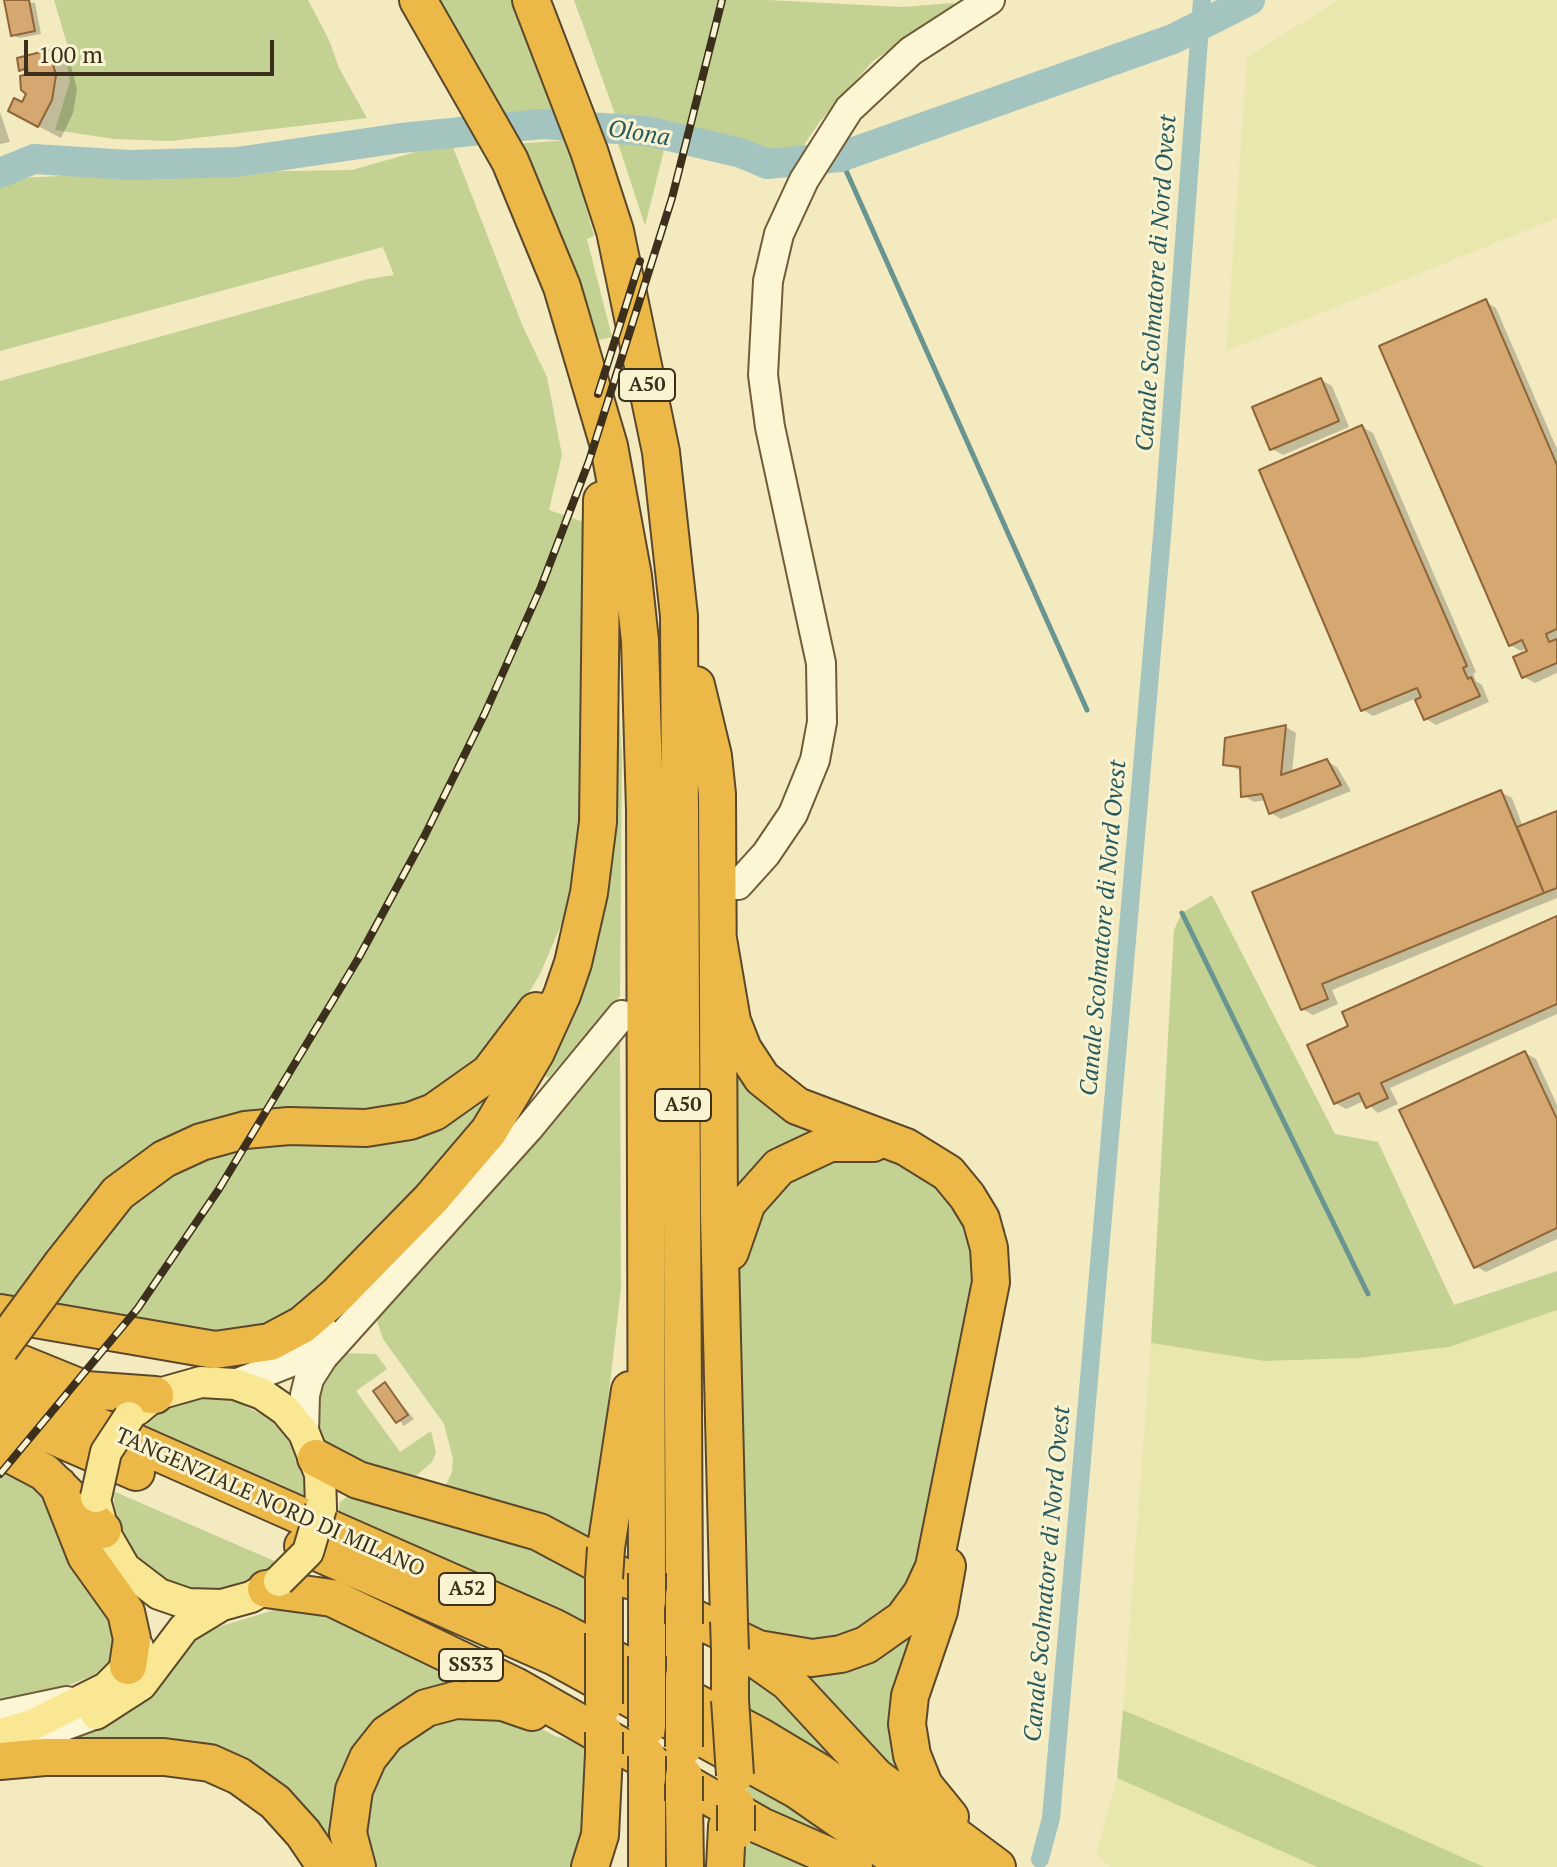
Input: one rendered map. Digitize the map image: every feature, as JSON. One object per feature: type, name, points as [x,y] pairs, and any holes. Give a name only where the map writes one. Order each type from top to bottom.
[{"type":"highway","name":"A50","points":[[418,0],[483,108],[510,161],[562,287],[587,365],[623,509],[640,641],[645,825],[647,1656],[685,1867]]},
{"type":"highway","points":[[531,0],[582,101]]},
{"type":"highway","points":[[558,0],[582,101]]},
{"type":"highway","name":"A50","points":[[582,101],[616,188],[615,231],[661,452],[679,616],[704,1622],[684,1676],[647,1867]]},
{"type":"highway","points":[[0,1313],[215,1350],[255,1346],[287,1335],[319,1312],[431,1199],[472,1154],[520,1082],[562,995],[581,934],[598,822],[604,516],[587,365]]},
{"type":"highway","points":[[679,616],[716,778],[724,1354]]},
{"type":"highway","points":[[0,1348],[96,1217],[125,1186],[164,1159],[201,1142],[268,1127],[388,1126],[410,1121],[454,1101],[504,1056],[563,969],[581,934]]},
{"type":"highway","points":[[310,1445],[358,1480],[539,1532],[758,1649],[793,1657],[827,1657],[866,1645],[892,1629],[922,1593],[934,1567],[952,1485],[970,1374],[990,1294],[991,1258],[981,1219],[948,1173],[906,1147],[797,1106],[762,1078],[743,1049],[732,1021],[718,939]]},
{"type":"highway","points":[[736,1867],[730,1700],[704,1622],[732,1239],[747,1203],[759,1186],[796,1156],[830,1143],[850,1141],[906,1147]]},
{"type":"highway","points":[[590,1867],[600,1835],[605,1563],[624,1413],[645,1330]]},
{"type":"highway","points":[[0,1355],[86,1390],[142,1406]]},
{"type":"highway","name":"TANGENZIALE NORD DI MILANO","points":[[0,1383],[553,1627],[771,1743],[890,1820],[953,1867]]},
{"type":"highway","name":"TANGENZIALE NORD DI MILANO","points":[[0,1413],[555,1657],[797,1790],[908,1867]]},
{"type":"highway","points":[[0,1449],[27,1461],[100,1513]]},
{"type":"highway","points":[[58,1485],[86,1556],[126,1612],[132,1639],[128,1666]]},
{"type":"highway","points":[[952,1485],[944,1583],[939,1611],[910,1696],[909,1740],[917,1771],[932,1798],[1005,1867]]},
{"type":"highway","name":"SS33","points":[[272,1585],[332,1598],[515,1686],[665,1766],[761,1826],[854,1867]]},
{"type":"highway","points":[[704,1622],[788,1682],[868,1770],[997,1867]]},
{"type":"highway","points":[[357,1867],[348,1833],[354,1790],[362,1768],[387,1734],[413,1715],[441,1702],[484,1700],[513,1705],[665,1766]]},
{"type":"highway","points":[[135,1757],[201,1771],[247,1793],[275,1820],[301,1867]]},
{"type":"highway","points":[[0,1761],[135,1757],[193,1759],[239,1776],[288,1815],[326,1867]]},
{"type":"highway","points":[[0,1771],[87,1758]]},
{"type":"highway","points":[[725,1867],[732,1802]]},
{"type":"main road","points":[[738,885],[766,854],[793,814],[815,760],[822,722],[821,663],[770,427],[763,375],[768,281],[779,234],[804,180],[832,131],[890,68],[937,33],[990,0]]},
{"type":"main road","points":[[310,1445],[305,1395],[309,1379],[323,1357],[528,1129],[622,1015]]},
{"type":"main road","points":[[235,1384],[275,1370],[303,1353],[495,1144],[597,1043]]},
{"type":"main road","points":[[374,1277],[431,1199]]},
{"type":"main road","points":[[100,1513],[106,1452],[142,1406],[201,1382],[235,1384],[275,1402],[310,1445]]},
{"type":"main road","name":"SS33","points":[[100,1513],[115,1554],[135,1579],[173,1600],[222,1605],[272,1585],[308,1552],[321,1508],[310,1445]]},
{"type":"main road","points":[[0,1734],[93,1705],[128,1666],[139,1646],[143,1624],[135,1579]]},
{"type":"main road","points":[[0,1749],[141,1685],[184,1628],[222,1605]]},
{"type":"main road","points":[[0,1715],[93,1705]]},
{"type":"shaded area","points":[[1338,0],[1557,0],[1557,218],[1226,351],[1247,57]]},
{"type":"shaded area","points":[[1557,1310],[1557,1867],[1484,1867],[1469,1862],[1280,1776],[1123,1710],[1151,1343],[1264,1361],[1359,1358],[1449,1347]]},
{"type":"shaded area","points":[[1117,1778],[1317,1867],[1111,1867],[1096,1855]]},
{"type":"green space","points":[[54,0],[308,0],[329,40],[339,68],[367,118],[171,141],[114,139],[55,130],[70,81],[66,59],[71,57]]},
{"type":"green space","points":[[437,0],[515,0],[559,114],[504,116]]},
{"type":"green space","points":[[574,0],[768,0],[902,7],[953,3],[955,6],[873,61],[821,120],[799,152],[778,152],[615,114]]},
{"type":"green space","points":[[567,140],[594,236],[587,239],[612,337],[598,340],[517,144]]},
{"type":"green space","points":[[617,141],[665,146],[645,226],[621,152]]},
{"type":"green space","points":[[451,142],[523,327],[547,377],[562,455],[549,510],[581,521],[596,517],[578,853],[562,923],[540,974],[504,1035],[447,1089],[408,1107],[386,1113],[289,1112],[203,1126],[142,1156],[114,1178],[74,1222],[49,1256],[72,1270],[127,1199],[165,1171],[214,1147],[283,1137],[363,1139],[399,1135],[433,1125],[458,1111],[486,1092],[517,1061],[481,1119],[353,1268],[327,1294],[280,1326],[240,1338],[200,1337],[14,1304],[11,1308],[0,1305],[0,381],[368,279],[394,275],[383,247],[0,351],[0,186],[18,178],[102,174],[352,170]]},
{"type":"green space","points":[[614,626],[622,757],[620,996],[548,1078],[541,1071],[562,1031]]},
{"type":"green space","points":[[1212,895],[1335,1134],[1378,1142],[1454,1305],[1557,1271],[1557,1310],[1449,1347],[1359,1358],[1264,1361],[1151,1343],[1174,930],[1182,913]]},
{"type":"green space","points":[[620,1038],[621,1288],[592,1540],[443,1491],[452,1472],[453,1459],[444,1424],[383,1339],[376,1318]]},
{"type":"green space","points":[[730,1054],[836,1136],[730,1216]]},
{"type":"green space","points":[[847,1158],[908,1163],[955,1202],[978,1261],[921,1567],[887,1616],[834,1643],[747,1632],[737,1275],[757,1216],[791,1179],[832,1161]]},
{"type":"green space","points":[[338,1353],[376,1354],[387,1369],[356,1391],[400,1452],[431,1431],[436,1452],[432,1462],[408,1483],[357,1466],[327,1445],[315,1412],[319,1378]]},
{"type":"green space","points":[[201,1397],[231,1399],[273,1420],[298,1454],[307,1487],[305,1501],[140,1430],[167,1407]]},
{"type":"green space","points":[[0,1465],[39,1490],[52,1506],[117,1622],[114,1656],[94,1675],[52,1692],[0,1702]]},
{"type":"green space","points":[[113,1491],[279,1563],[259,1578],[215,1592],[192,1591],[169,1584],[135,1559],[116,1524]]},
{"type":"green space","points":[[351,1494],[510,1536],[590,1570],[589,1625],[337,1516],[340,1502]]},
{"type":"green space","points":[[287,1606],[307,1606],[481,1688],[400,1713],[346,1862],[284,1800],[59,1742],[104,1727],[151,1697],[186,1649],[205,1631]]},
{"type":"green space","points":[[915,1622],[912,1784],[897,1777],[799,1669]]},
{"type":"green space","points":[[747,1660],[861,1781],[746,1708]]},
{"type":"green space","points":[[1123,1710],[1484,1867],[1317,1867],[1117,1778]]},
{"type":"green space","points":[[466,1712],[531,1723],[555,1736],[588,1745],[586,1826],[574,1867],[371,1867],[362,1824],[380,1762],[419,1725]]},
{"type":"green space","points":[[747,1781],[873,1864],[872,1867],[746,1810]]},
{"type":"green space","points":[[745,1836],[816,1867],[745,1867]]},
{"type":"building","points":[[4,0],[29,0],[35,31],[11,36]]},
{"type":"building","points":[[49,50],[56,75],[52,100],[38,127],[8,111],[14,98],[22,102],[26,94],[21,90],[20,76],[28,74],[27,68],[19,71],[17,58]]},
{"type":"building","points":[[1486,299],[1557,465],[1557,629],[1546,634],[1549,642],[1557,639],[1557,663],[1522,678],[1513,657],[1527,651],[1522,640],[1509,646],[1379,346]]},
{"type":"building","points":[[1321,378],[1339,421],[1270,450],[1252,407]]},
{"type":"building","points":[[1362,425],[1467,666],[1463,668],[1480,696],[1424,720],[1415,700],[1421,697],[1417,688],[1361,711],[1259,470]]},
{"type":"building","points":[[1286,725],[1281,775],[1327,759],[1341,785],[1269,814],[1262,794],[1241,797],[1240,767],[1223,765],[1225,738]]},
{"type":"building","points":[[1501,790],[1544,893],[1322,984],[1328,999],[1301,1010],[1252,892]]},
{"type":"building","points":[[1557,811],[1557,888],[1544,893],[1517,827]]},
{"type":"building","points":[[1557,916],[1557,1004],[1381,1083],[1388,1098],[1366,1108],[1359,1093],[1334,1104],[1307,1045],[1348,1026],[1342,1012]]},
{"type":"building","points":[[1525,1051],[1557,1119],[1557,1228],[1474,1268],[1399,1110]]},
{"type":"building","points":[[385,1382],[408,1415],[396,1423],[373,1391]]},
{"type":"waterway","name":"Canale Scolmatore di Nord Ovest","points":[[1040,1859],[1051,1818],[1163,524],[1202,0]]},
{"type":"waterway","name":"Olona","points":[[0,173],[34,159],[130,165],[237,162],[401,138],[542,124],[647,131],[741,153],[767,164],[840,157],[1173,39],[1250,0]]},
{"type":"waterway","points":[[840,157],[1087,710]]},
{"type":"waterway","points":[[1182,913],[1368,1294]]},
{"type":"railway","points":[[0,1474],[138,1308],[219,1189],[358,959],[424,837],[485,713],[541,587],[589,461],[672,198],[722,0]]},
{"type":"railway","points":[[598,394],[640,261]]}]
